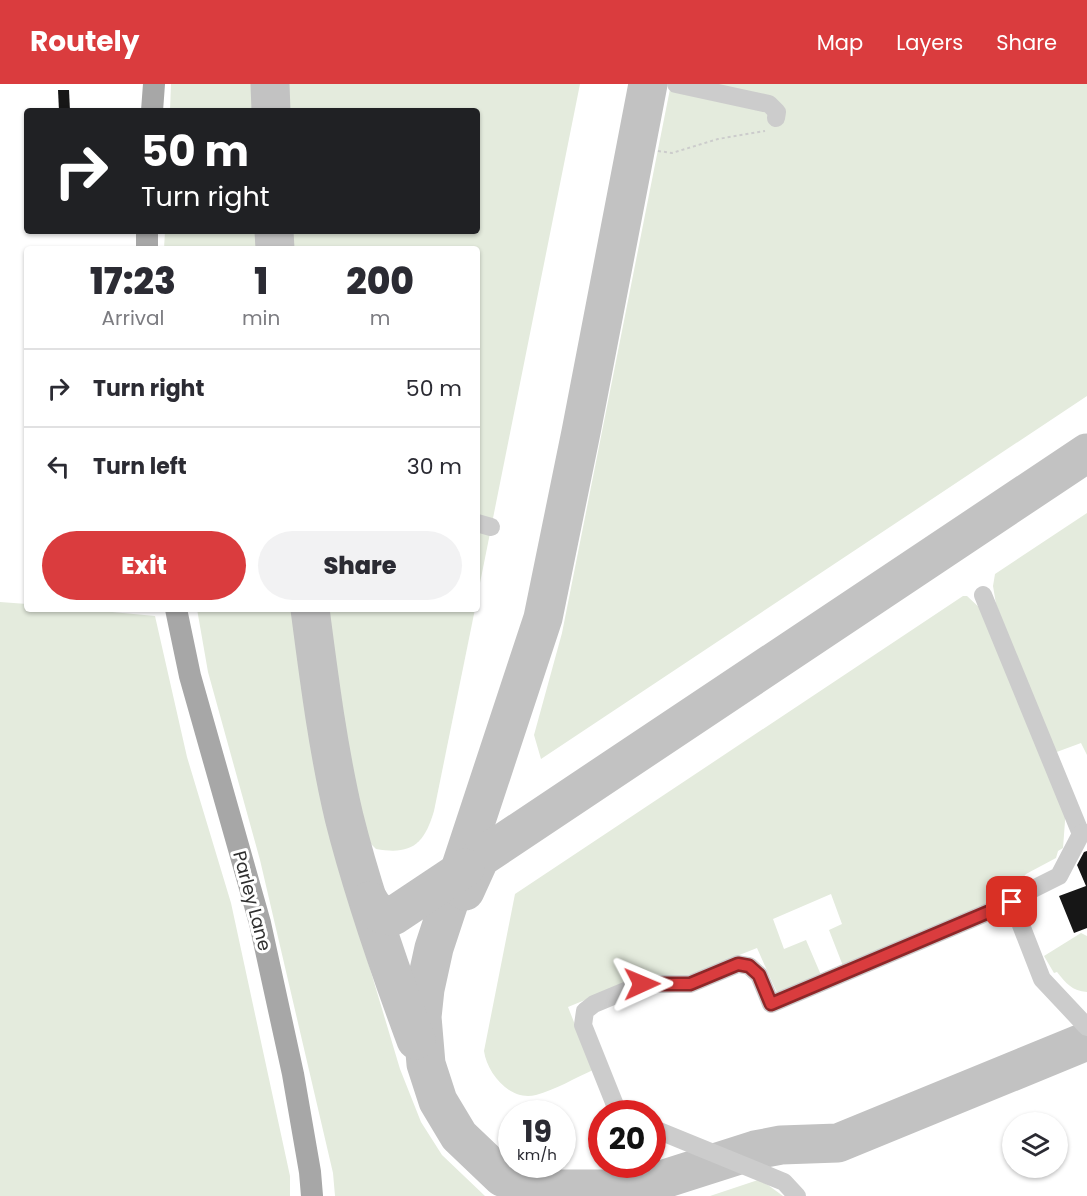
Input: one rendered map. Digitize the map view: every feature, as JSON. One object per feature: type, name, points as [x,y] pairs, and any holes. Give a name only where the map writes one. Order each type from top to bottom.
[{"type":"main road","points":[[152,108],[154,84]]},
{"type":"main road","name":"Parley Lane","points":[[177,612],[190,676],[260,923],[293,1074],[312,1196]]},
{"type":"lane","points":[[676,84],[769,104],[777,112],[776,118]]},
{"type":"lane","points":[[613,1100],[583,1026],[585,1011],[594,1004],[642,984],[690,984],[738,964],[749,966],[759,975],[771,1004],[1012,902],[1059,876],[1084,833],[982,595]]},
{"type":"lane","points":[[1012,902],[1042,979],[1087,1027]]},
{"type":"lane","points":[[666,1134],[784,1182],[797,1196]]},
{"type":"path","points":[[658,151],[672,153],[718,139],[759,133],[771,126],[776,118]]},
{"type":"shaded area","points":[[171,84],[253,84],[253,108],[170,108]]},
{"type":"shaded area","points":[[289,84],[580,84],[480,583],[480,246],[293,246],[292,234],[480,234],[480,108],[289,108]]},
{"type":"shaded area","points":[[671,84],[1087,84],[1087,396],[541,759],[534,735],[562,633]]},
{"type":"shaded area","points":[[165,234],[257,234],[258,246],[164,246]]},
{"type":"shaded area","points":[[1087,513],[1087,755],[1081,743],[1054,753],[996,604],[993,586],[995,574]]},
{"type":"shaded area","points":[[963,596],[967,596],[982,610],[1066,808],[1063,848],[1058,851],[1056,858],[1026,874],[1006,899],[843,966],[829,930],[842,924],[831,894],[773,919],[784,949],[806,940],[821,975],[777,993],[757,948],[689,975],[641,977],[568,1007],[593,1070],[536,1095],[517,1094],[501,1084],[490,1068],[484,1051],[515,894]]},
{"type":"shaded area","points":[[0,602],[24,604],[24,612],[112,612],[155,616],[187,757],[231,903],[290,1176],[290,1196],[0,1196]]},
{"type":"shaded area","points":[[198,612],[293,612],[302,681],[330,835],[400,1069],[421,1122],[442,1155],[485,1196],[335,1196],[333,1173],[260,860],[208,672]]},
{"type":"shaded area","points":[[328,612],[474,612],[434,811],[426,832],[414,845],[398,850],[376,849],[367,840],[348,745]]},
{"type":"shaded area","points":[[1081,933],[1087,936],[1087,992],[1073,988],[1057,972],[1054,973],[1044,956]]},
{"type":"shaded area","points":[[758,1180],[783,1196],[710,1196]]},
{"type":"building","points":[[58,90],[69,90],[70,108],[59,108]]},
{"type":"building","points":[[1087,851],[1087,928],[1074,933],[1059,896],[1086,886],[1077,865],[1084,852]]},
{"type":"taxiway","points":[[270,84],[271,108]]},
{"type":"taxiway","points":[[648,84],[543,618],[434,948],[425,989],[422,1017],[426,1064],[438,1101],[459,1136],[502,1177],[523,1186],[560,1189],[620,1189],[642,1186],[755,1150],[781,1145],[838,1143],[1087,1041]]},
{"type":"taxiway","points":[[274,234],[275,246]]},
{"type":"taxiway","points":[[465,891],[480,858],[1087,453]]},
{"type":"taxiway","points":[[310,612],[320,687],[344,817],[377,930],[416,1040]]},
{"type":"taxiway","points":[[369,901],[378,912],[393,916],[465,868]]},
{"type":"route","points":[[642,984],[690,984],[738,964],[749,966],[759,975],[771,1004],[1012,902]]}]
